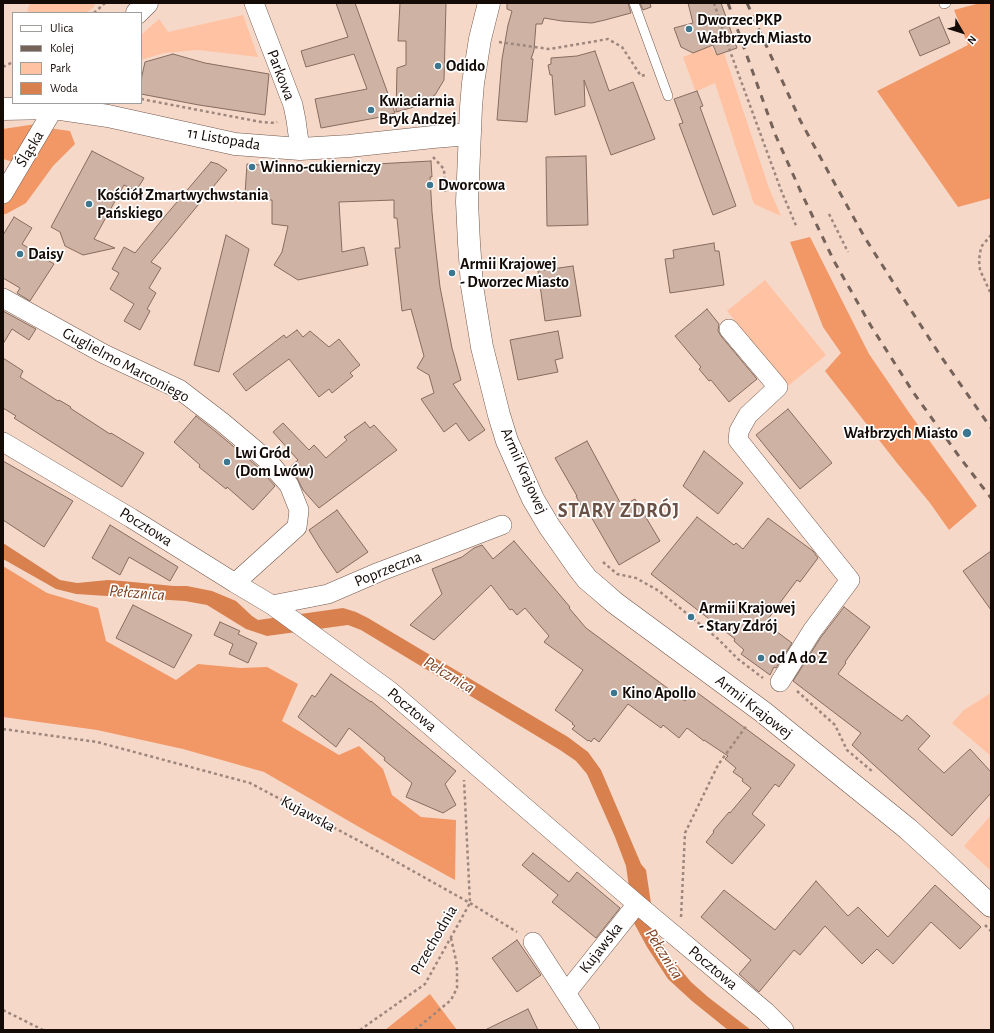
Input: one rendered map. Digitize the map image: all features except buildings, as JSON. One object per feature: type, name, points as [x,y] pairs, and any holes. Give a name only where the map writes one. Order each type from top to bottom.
[{"type":"main road","points":[[138,12],[147,3]]},
{"type":"main road","name":"Armii Krajowej","points":[[489,3],[480,39],[472,83],[467,202],[472,286],[482,347],[499,414],[507,441],[533,499],[549,526],[587,579],[763,712],[871,799],[908,829],[991,906]]},
{"type":"main road","name":"11 Listopada","points":[[3,109],[56,105],[235,144],[300,149],[349,146],[470,134]]},
{"type":"street","name":"Parkowa","points":[[254,3],[293,105],[300,149]]},
{"type":"street","name":"Śląska","points":[[3,194],[56,105]]},
{"type":"street","name":"Guglielmo Marconiego","points":[[3,298],[104,354],[179,389],[222,422],[266,459],[289,485],[299,510],[297,528],[235,583]]},
{"type":"street","points":[[729,329],[778,387],[748,415],[739,431],[738,440],[850,580],[812,631],[780,682]]},
{"type":"street","name":"Pocztowa","points":[[3,442],[131,518],[276,608],[390,691],[630,898],[766,1012],[784,1030]]},
{"type":"street","name":"Poprzeczna","points":[[276,608],[328,594],[380,572],[502,525]]},
{"type":"street","name":"Kujawska","points":[[566,993],[625,919],[630,898]]},
{"type":"street","name":"Kujawska","points":[[533,942],[590,1030]]},
{"type":"lane","points":[[634,3],[668,96]]},
{"type":"path","points":[[95,12],[106,3]]},
{"type":"path","points":[[714,3],[781,190],[797,228]]},
{"type":"path","points":[[480,39],[549,49],[608,39],[622,47],[641,76],[659,71]]},
{"type":"path","points":[[3,67],[12,62]]},
{"type":"path","points":[[142,99],[261,122],[276,123],[281,119]]},
{"type":"path","points":[[433,137],[433,157],[444,169],[446,198]]},
{"type":"path","points":[[829,214],[848,252]]},
{"type":"path","points":[[991,235],[981,247],[979,260],[980,270],[991,294]]},
{"type":"path","points":[[603,562],[617,574],[636,578],[659,591],[717,638],[738,659],[764,679],[780,682],[795,690],[835,725],[847,750],[877,775]]},
{"type":"path","points":[[680,940],[685,833],[718,765],[747,724]]},
{"type":"path","name":"Kujawska","points":[[3,729],[97,742],[250,783],[361,842],[470,903],[533,942]]},
{"type":"path","points":[[462,753],[470,903]]},
{"type":"path","name":"Przechodnia","points":[[360,1030],[424,984],[470,903]]},
{"type":"path","points":[[415,1030],[451,1000],[457,988],[457,965],[450,938]]},
{"type":"path","points":[[3,1010],[43,1030]]},
{"type":"green space","points":[[30,3],[95,3],[94,7],[87,12],[27,11]]},
{"type":"green space","points":[[243,15],[258,57],[198,50],[164,53],[142,60],[142,34],[159,19],[168,32]]},
{"type":"green space","points":[[710,46],[717,55],[724,53],[769,188],[781,216],[754,204],[715,83],[697,91],[695,90],[683,57]]},
{"type":"green space","points":[[765,280],[826,355],[788,386],[727,311]]},
{"type":"green space","points":[[991,693],[991,756],[952,723],[964,710]]},
{"type":"green space","points":[[991,815],[991,871],[964,846]]},
{"type":"shaded area","points":[[980,3],[991,3],[991,198],[958,207],[877,91],[968,45],[954,10]]},
{"type":"shaded area","points":[[36,124],[17,163],[3,159],[3,129]]},
{"type":"shaded area","points":[[48,128],[70,131],[75,144],[53,166],[26,203],[6,214],[3,214],[3,206]]},
{"type":"shaded area","points":[[810,237],[869,354],[910,414],[977,506],[949,530],[930,503],[825,371],[841,353],[823,327],[790,242]]},
{"type":"shaded area","points":[[3,566],[47,593],[98,608],[106,641],[176,680],[198,664],[241,668],[267,667],[298,684],[282,721],[339,755],[359,746],[383,769],[392,795],[421,817],[456,820],[455,880],[264,772],[183,749],[97,730],[3,717]]},
{"type":"shaded area","points":[[430,994],[457,1030],[385,1030]]},
{"type":"water","name":"Pełcznica","points":[[3,543],[60,580],[77,583],[108,580],[122,581],[187,586],[212,591],[236,601],[258,620],[343,608],[356,612],[568,737],[588,752],[601,770],[641,864],[646,870],[655,930],[672,959],[691,982],[751,1030],[728,1030],[692,1001],[668,979],[647,947],[634,923],[626,866],[587,774],[576,761],[560,750],[361,630],[348,625],[267,636],[246,629],[207,605],[185,601],[76,594],[56,589],[3,559]]},
{"type":"railway","points":[[728,3],[775,134],[834,261],[871,326],[913,392],[991,498]]},
{"type":"railway","points":[[747,3],[800,120],[865,238],[942,358],[991,428]]},
{"type":"place","name":"Dworzec PKP Wałbrzych Miasto","points":[[689,29]]},
{"type":"place","name":"Odido","points":[[438,66]]},
{"type":"place","name":"Kwiaciarnia Bryk Andzej","points":[[371,110]]},
{"type":"place","name":"Winno-cukierniczy","points":[[252,167]]},
{"type":"place","name":"Dworcowa","points":[[430,185]]},
{"type":"place","name":"Kościół Zmartwychwstania Pańskiego","points":[[89,204]]},
{"type":"place","name":"Daisy","points":[[20,254]]},
{"type":"place","name":"Armii Krajowej - Dworzec Miasto","points":[[452,273]]},
{"type":"place","name":"Wałbrzych Miasto","points":[[967,433]]},
{"type":"place","name":"Lwi Gród (Dom Lwów)","points":[[227,462]]},
{"type":"place","name":"Armii Krajowej - Stary Zdrój","points":[[691,617]]},
{"type":"place","name":"od A do Z","points":[[761,658]]},
{"type":"place","name":"Kino Apollo","points":[[614,693]]},
{"type":"district","name":"STARY ZDRÓJ","points":[[619,511]]}]
